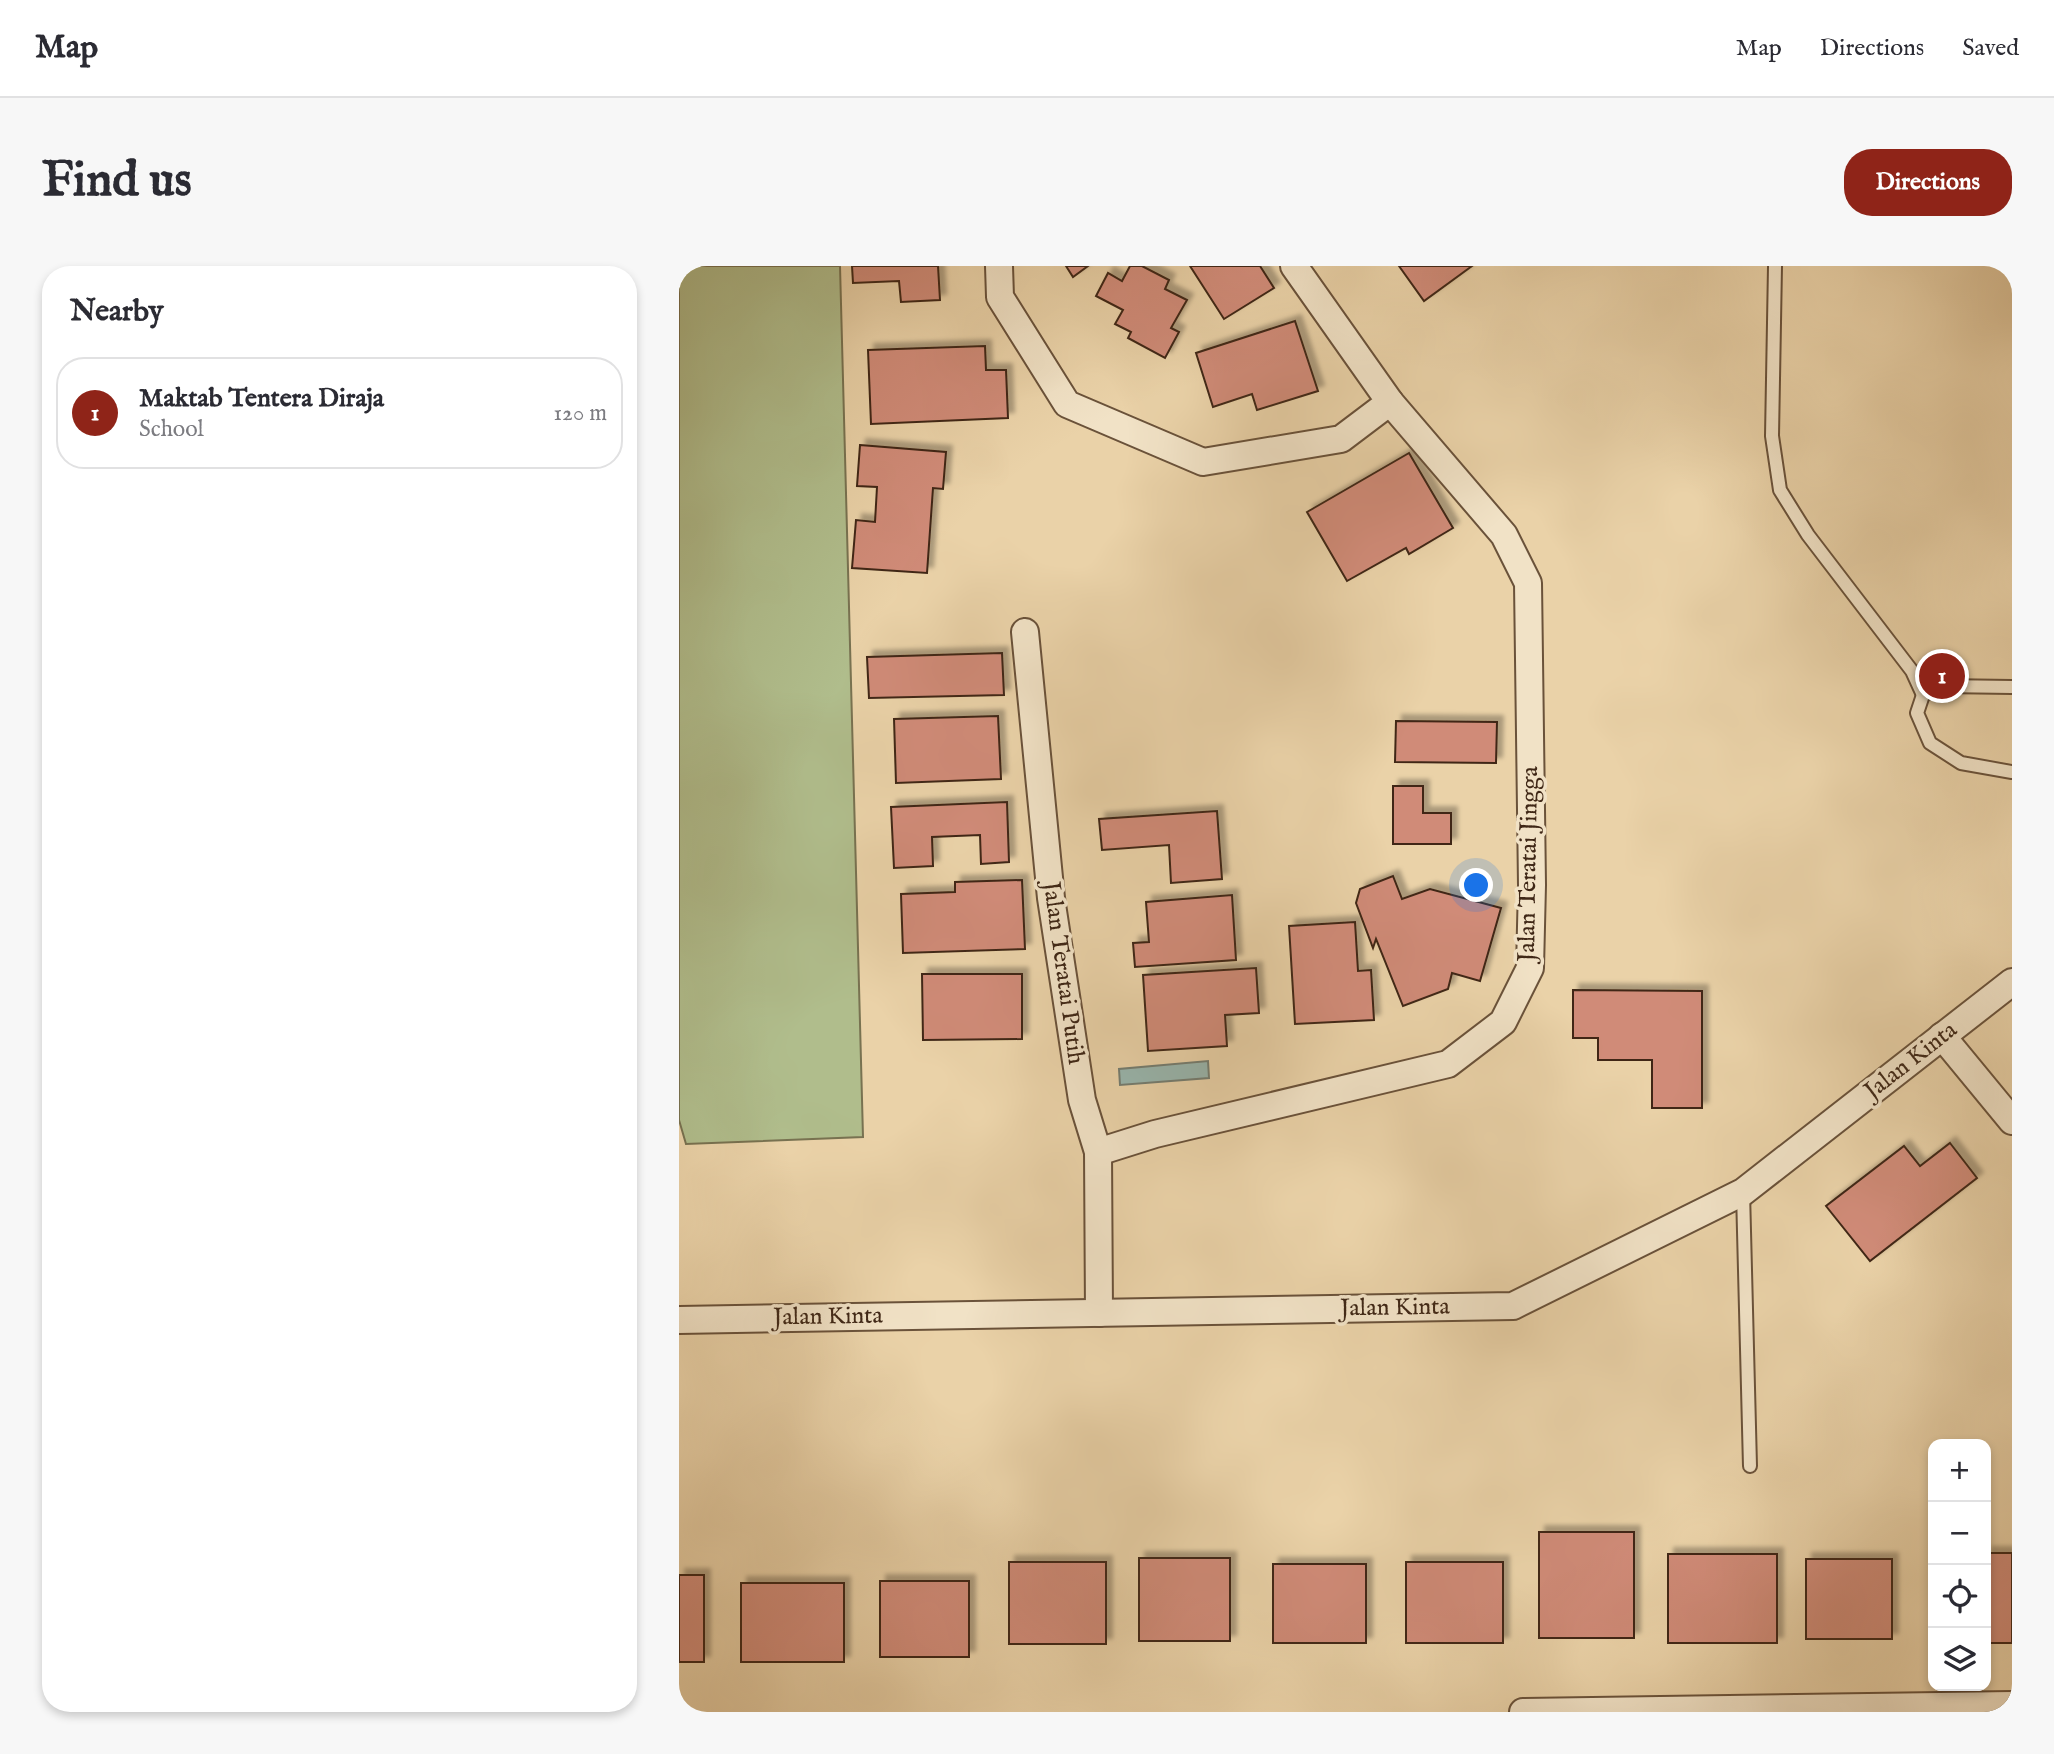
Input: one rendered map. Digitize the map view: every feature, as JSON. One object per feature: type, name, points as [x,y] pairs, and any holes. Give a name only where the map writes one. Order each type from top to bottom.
[{"type":"street","points":[[999,266],[1000,297],[1067,404],[1203,462],[1341,439],[1390,402]]},
{"type":"street","name":"Jalan Teratai Jingga","points":[[1098,1153],[1156,1134],[1448,1064],[1503,1022],[1531,968],[1528,583],[1504,536],[1390,402],[1294,266]]},
{"type":"street","name":"Jalan Teratai Putih","points":[[1025,632],[1051,898],[1082,1100],[1098,1153],[1099,1313]]},
{"type":"street","name":"Jalan Kinta","points":[[679,1320],[1513,1306],[1744,1192],[2012,982]]},
{"type":"street","points":[[1942,1037],[2012,1121]]},
{"type":"street","points":[[1523,1712],[2012,1706]]},
{"type":"lane","points":[[1775,266],[1772,436],[1780,490],[1808,534],[1912,671],[1923,695],[1917,713],[1930,743],[1961,763],[2012,772]]},
{"type":"lane","points":[[1923,695],[1942,685],[2012,687]]},
{"type":"lane","points":[[1744,1192],[1750,1466]]},
{"type":"green space","points":[[679,266],[840,266],[863,1137],[686,1144],[679,1120]]},
{"type":"water","points":[[1208,1061],[1209,1078],[1120,1085],[1119,1069]]},
{"type":"building","points":[[852,266],[938,266],[940,300],[901,302],[899,281],[853,283]]},
{"type":"building","points":[[1066,266],[1088,266],[1073,277]]},
{"type":"building","points":[[1130,266],[1142,266],[1169,280],[1165,289],[1187,300],[1171,328],[1179,332],[1165,358],[1128,338],[1131,332],[1115,324],[1123,310],[1096,296],[1108,273],[1122,281]]},
{"type":"building","points":[[1190,266],[1260,266],[1274,288],[1224,319]]},
{"type":"building","points":[[1399,266],[1472,266],[1424,301]]},
{"type":"building","points":[[1295,321],[1318,391],[1257,410],[1252,394],[1213,407],[1196,353]]},
{"type":"building","points":[[985,346],[986,370],[1006,370],[1008,418],[871,424],[868,350]]},
{"type":"building","points":[[860,445],[946,452],[943,489],[933,488],[927,573],[852,568],[856,520],[875,522],[877,487],[857,486]]},
{"type":"building","points":[[1409,453],[1453,528],[1409,554],[1406,548],[1347,581],[1307,512]]},
{"type":"building","points":[[1002,653],[1004,695],[869,698],[867,657]]},
{"type":"building","points":[[998,716],[1001,779],[896,783],[894,719]]},
{"type":"building","points":[[1396,721],[1497,722],[1496,763],[1395,762]]},
{"type":"building","points":[[1393,786],[1423,786],[1423,813],[1451,813],[1451,844],[1393,844]]},
{"type":"building","points":[[1007,802],[1009,862],[981,864],[980,835],[932,837],[933,866],[894,868],[891,807]]},
{"type":"building","points":[[1217,811],[1222,879],[1171,883],[1169,845],[1102,850],[1099,819]]},
{"type":"building","points":[[1393,876],[1402,899],[1430,889],[1501,908],[1480,981],[1452,973],[1448,989],[1403,1006],[1376,939],[1373,948],[1356,903],[1360,889]]},
{"type":"building","points":[[1022,880],[1025,949],[903,953],[901,894],[955,892],[955,882]]},
{"type":"building","points":[[1232,895],[1236,960],[1135,967],[1133,943],[1149,942],[1146,902]]},
{"type":"building","points":[[1355,922],[1358,971],[1371,970],[1374,1020],[1295,1024],[1289,926]]},
{"type":"building","points":[[1256,968],[1259,1013],[1225,1015],[1227,1046],[1148,1051],[1143,975]]},
{"type":"building","points":[[922,974],[1022,974],[1022,1039],[923,1040]]},
{"type":"building","points":[[1573,990],[1702,991],[1702,1108],[1652,1108],[1652,1060],[1598,1060],[1598,1038],[1573,1038]]},
{"type":"building","points":[[1950,1143],[1977,1178],[1870,1261],[1826,1206],[1904,1146],[1920,1166]]},
{"type":"building","points":[[1539,1532],[1634,1532],[1634,1638],[1539,1638]]},
{"type":"building","points":[[1991,1553],[2012,1553],[2012,1643],[1991,1643]]},
{"type":"building","points":[[1668,1554],[1777,1554],[1777,1643],[1668,1643]]},
{"type":"building","points":[[1139,1558],[1230,1558],[1230,1641],[1139,1641]]},
{"type":"building","points":[[1806,1559],[1892,1559],[1892,1639],[1806,1639]]},
{"type":"building","points":[[1009,1562],[1106,1562],[1106,1644],[1009,1644]]},
{"type":"building","points":[[1406,1562],[1503,1562],[1503,1643],[1406,1643]]},
{"type":"building","points":[[1273,1564],[1366,1564],[1366,1643],[1273,1643]]},
{"type":"building","points":[[679,1575],[704,1575],[704,1662],[679,1662]]},
{"type":"building","points":[[880,1581],[969,1581],[969,1657],[880,1657]]},
{"type":"building","points":[[741,1583],[844,1583],[844,1662],[741,1662]]},
{"type":"place","name":"Maktab Tentera Diraja","points":[[1942,676]]}]
